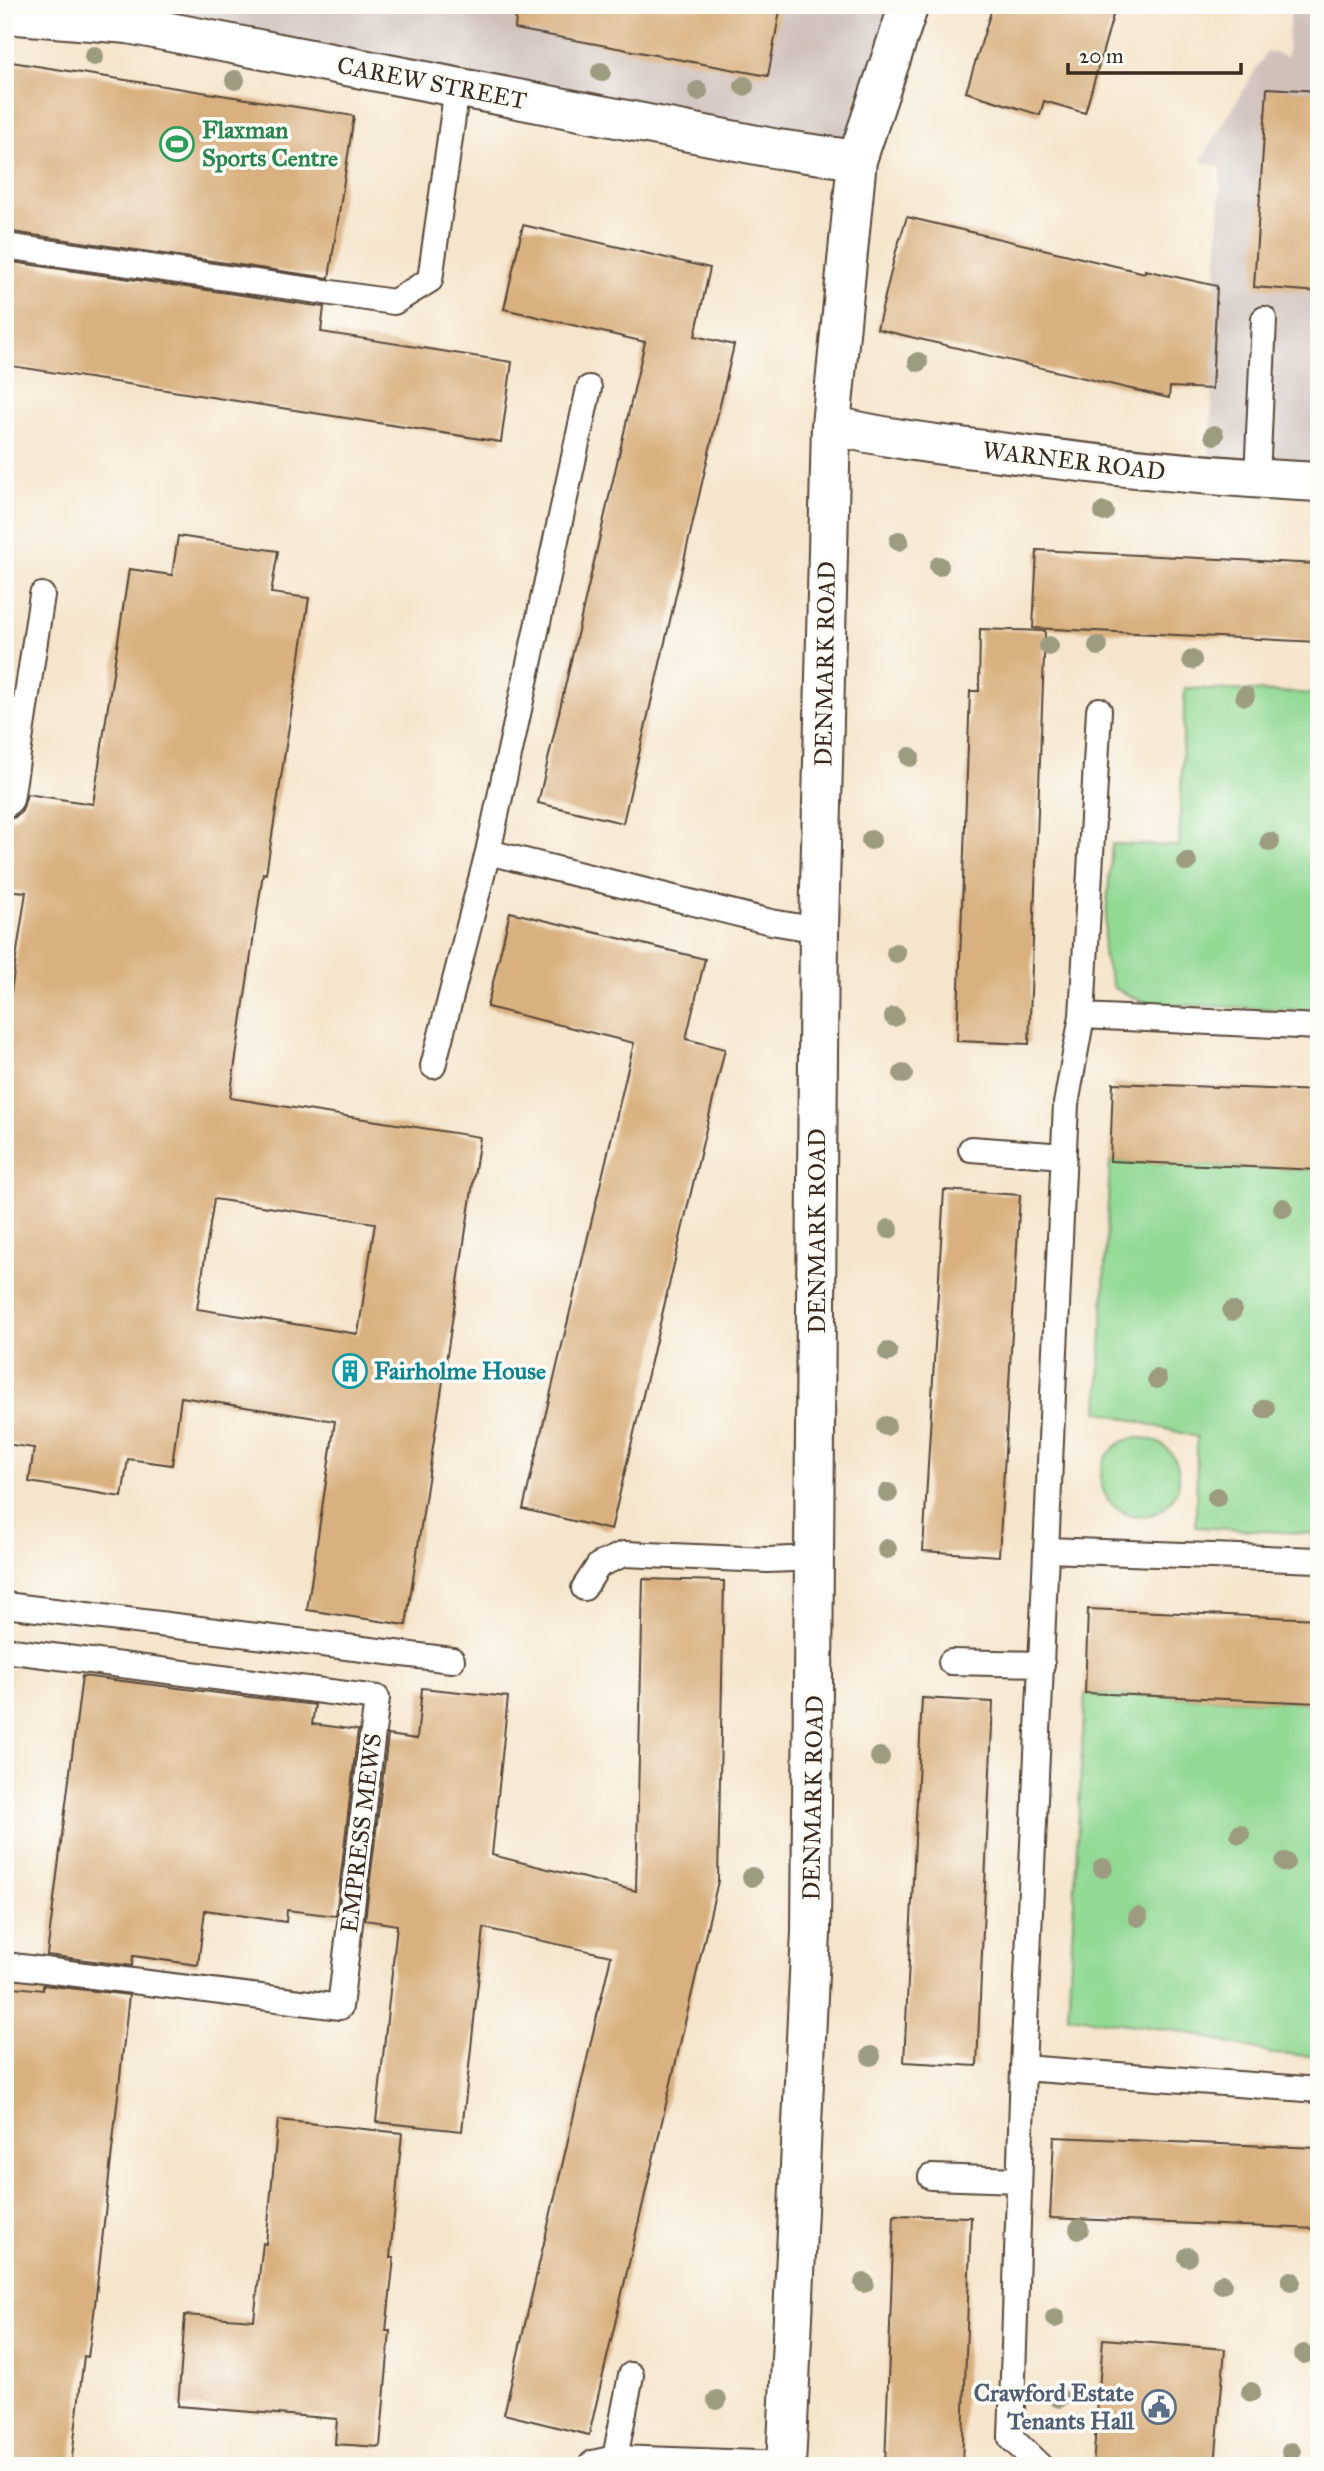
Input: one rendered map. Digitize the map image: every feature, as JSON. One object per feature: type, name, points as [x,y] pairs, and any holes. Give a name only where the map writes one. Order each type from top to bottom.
[{"type":"street","name":"DENMARK ROAD","points":[[786,2465],[811,1932],[819,930],[831,425],[857,160],[909,5]]},
{"type":"street","name":"CAREW STREET","points":[[5,14],[134,15],[457,88],[778,149],[857,160]]},
{"type":"street","name":"WARNER ROAD","points":[[831,425],[872,435],[1045,458],[1209,477],[1319,482]]},
{"type":"lane","points":[[5,246],[394,302],[430,280],[457,88]]},
{"type":"lane","points":[[1257,479],[1264,319]]},
{"type":"lane","points":[[433,1066],[488,852],[589,388]]},
{"type":"lane","points":[[5,806],[11,800],[42,595]]},
{"type":"lane","points":[[1040,2466],[1011,2438],[1019,2179],[1066,1104],[1082,1016],[1099,710]]},
{"type":"lane","points":[[488,852],[759,919],[819,930]]},
{"type":"lane","points":[[1082,1016],[1319,1027]]},
{"type":"lane","points":[[971,1149],[1064,1156]]},
{"type":"lane","points":[[1047,1550],[1319,1560]]},
{"type":"lane","points":[[584,1588],[599,1565],[624,1554],[768,1560],[816,1559]]},
{"type":"lane","points":[[5,1605],[452,1660]]},
{"type":"lane","name":"EMPRESS MEWS","points":[[5,1650],[377,1698],[340,2007],[5,1965]]},
{"type":"lane","points":[[951,1662],[1042,1664]]},
{"type":"lane","points":[[1023,2068],[1319,2090]]},
{"type":"lane","points":[[931,2177],[1019,2179]]},
{"type":"lane","points":[[615,2458],[631,2375]]},
{"type":"lane","points":[[590,2466],[615,2458],[786,2465]]},
{"type":"shaded area","points":[[78,5],[909,5],[857,160]]},
{"type":"shaded area","points":[[1291,5],[1319,5],[1319,482],[1209,477],[1221,168],[1201,161],[1267,51],[1287,57]]},
{"type":"green space","points":[[1185,688],[1319,694],[1319,1011],[1145,1003],[1114,988],[1103,954],[1112,844],[1179,846]]},
{"type":"green space","points":[[1110,1161],[1319,1170],[1319,1534],[1196,1527],[1197,1437],[1098,1411]]},
{"type":"green space","points":[[1140,1438],[1155,1441],[1168,1449],[1176,1462],[1179,1477],[1176,1492],[1168,1505],[1155,1513],[1140,1516],[1125,1513],[1112,1505],[1104,1492],[1101,1477],[1104,1462],[1112,1449],[1125,1441]]},
{"type":"green space","points":[[1085,1693],[1319,1703],[1319,2056],[1272,2054],[1185,2032],[1068,2016]]},
{"type":"building","points":[[517,5],[781,5],[768,76],[515,29]]},
{"type":"building","points":[[993,5],[1116,5],[1085,113],[1044,101],[1040,115],[966,92]]},
{"type":"building","name":"Flaxman Sports Centre","points":[[5,61],[354,116],[329,278],[5,231]]},
{"type":"building","points":[[1267,88],[1319,91],[1319,292],[1254,287]]},
{"type":"building","points":[[907,217],[1145,273],[1145,270],[1217,286],[1212,389],[1170,387],[1169,398],[877,329]]},
{"type":"building","points":[[523,225],[710,268],[695,336],[734,345],[623,823],[538,803],[645,342],[504,309]]},
{"type":"building","points":[[5,261],[324,307],[321,332],[512,362],[501,442],[5,365]]},
{"type":"building","points":[[178,536],[278,551],[271,593],[309,598],[266,874],[263,873],[230,1098],[480,1137],[406,1625],[307,1610],[335,1421],[181,1397],[172,1465],[128,1459],[122,1497],[29,1482],[34,1448],[5,1444],[5,1031],[26,892],[5,890],[5,820],[22,811],[27,794],[93,804],[129,569],[172,575]],"holes":[[[214,1199],[375,1223],[358,1334],[197,1309]]]},
{"type":"building","points":[[1037,550],[1319,564],[1319,642],[1033,628]]},
{"type":"building","points":[[980,629],[1045,631],[1029,1044],[957,1041],[970,691],[979,691]]},
{"type":"building","points":[[510,912],[705,959],[686,1039],[725,1049],[611,1530],[523,1509],[634,1043],[487,1007]]},
{"type":"building","points":[[1113,1083],[1319,1091],[1319,1170],[1110,1161]]},
{"type":"building","points":[[944,1190],[1020,1195],[999,1556],[923,1551]]},
{"type":"building","points":[[643,1579],[724,1581],[718,1881],[589,2435],[504,2414],[611,1956],[484,1928],[462,2131],[376,2122],[397,1925],[365,1920],[388,1735],[417,1739],[422,1688],[508,1697],[492,1855],[636,1891]]},
{"type":"building","points":[[1088,1609],[1319,1619],[1319,1703],[1085,1693]]},
{"type":"building","points":[[82,1676],[315,1705],[312,1724],[358,1730],[336,1916],[287,1910],[286,1922],[205,1910],[198,1965],[133,1956],[132,1966],[47,1955]]},
{"type":"building","points":[[922,1698],[993,1702],[977,2066],[904,2062]]},
{"type":"building","points":[[43,1985],[129,1995],[94,2314],[88,2357],[84,2356],[71,2466],[5,2466],[5,1986],[43,1990]]},
{"type":"building","points":[[278,2120],[402,2133],[390,2258],[394,2258],[386,2331],[390,2331],[380,2447],[335,2444],[337,2419],[178,2406],[185,2315],[254,2320],[263,2243],[266,2244]]},
{"type":"building","points":[[1054,2137],[1319,2148],[1319,2229],[1050,2218]]},
{"type":"building","points":[[894,2215],[971,2217],[962,2466],[885,2466]]},
{"type":"building","name":"Crawford Estate Tenants Hall","points":[[1103,2339],[1225,2349],[1215,2466],[1093,2466]]},
{"type":"place","name":"Flaxman Sports Centre","points":[[177,144]]},
{"type":"place","name":"Fairholme House","points":[[350,1371]]},
{"type":"place","name":"Crawford Estate Tenants Hall","points":[[1159,2407]]}]
